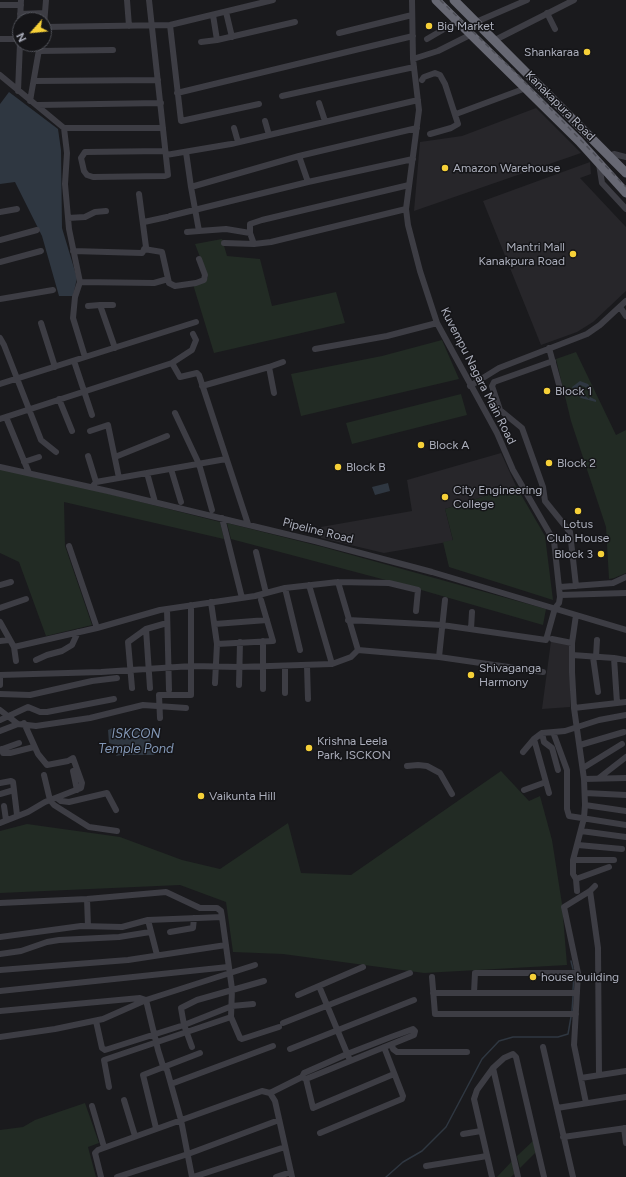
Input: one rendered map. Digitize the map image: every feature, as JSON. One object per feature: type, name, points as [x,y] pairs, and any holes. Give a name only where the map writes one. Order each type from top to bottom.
[{"type":"highway","name":"Kanakapura Road","points":[[436,0],[472,34],[598,161],[626,193]]},
{"type":"highway","name":"Kanakapura Road","points":[[457,0],[476,22],[626,173]]},
{"type":"highway","points":[[507,70],[515,61]]},
{"type":"street","points":[[45,12],[46,0]]},
{"type":"street","points":[[127,0],[129,26]]},
{"type":"street","points":[[149,0],[161,103],[163,128],[166,153],[168,175],[87,175],[84,170],[82,158],[85,152],[166,153],[186,152],[238,142],[418,100]]},
{"type":"street","points":[[52,26],[170,25],[273,0]]},
{"type":"street","name":"Kuvempu Nagara Main Road","points":[[412,0],[413,59],[418,100],[417,128],[406,209],[408,226],[437,323],[497,434],[513,470],[554,541],[560,588],[559,603],[554,608],[546,640],[471,629]]},
{"type":"street","points":[[476,22],[527,0]]},
{"type":"street","points":[[494,40],[574,0]]},
{"type":"street","points":[[0,5],[21,3]]},
{"type":"street","points":[[226,12],[232,38]]},
{"type":"street","points":[[547,14],[555,29]]},
{"type":"street","points":[[213,15],[217,40]]},
{"type":"street","points":[[339,33],[412,15]]},
{"type":"street","points":[[427,39],[458,21]]},
{"type":"street","points":[[201,42],[232,38],[295,22]]},
{"type":"street","points":[[170,25],[181,121],[258,104]]},
{"type":"street","points":[[413,59],[438,50],[472,34]]},
{"type":"street","points":[[177,93],[413,36]]},
{"type":"street","points":[[0,39],[12,39]]},
{"type":"street","points":[[52,51],[113,50]]},
{"type":"street","points":[[18,91],[20,52]]},
{"type":"street","points":[[30,101],[39,52]]},
{"type":"street","points":[[282,96],[414,67]]},
{"type":"street","points":[[422,80],[424,77],[435,73],[440,75],[456,114],[458,124],[451,128],[430,134]]},
{"type":"street","points":[[0,75],[64,128],[163,128]]},
{"type":"street","points":[[34,81],[158,80]]},
{"type":"street","points":[[456,114],[526,88]]},
{"type":"street","points":[[38,105],[161,103]]},
{"type":"street","points":[[319,103],[325,121]]},
{"type":"street","points":[[265,121],[269,134]]},
{"type":"street","points":[[64,128],[67,153],[65,184],[68,218],[72,251],[80,282],[73,318],[85,357]]},
{"type":"street","points":[[234,128],[238,142]]},
{"type":"street","points":[[191,187],[299,156],[417,128]]},
{"type":"street","points":[[186,152],[199,231]]},
{"type":"street","points":[[610,157],[614,154],[626,157]]},
{"type":"street","points":[[299,156],[308,182]]},
{"type":"street","points":[[144,222],[413,158]]},
{"type":"street","points":[[598,161],[602,183],[626,209]]},
{"type":"street","points":[[254,244],[250,233],[250,224],[409,185]]},
{"type":"street","points":[[72,251],[142,253],[146,247],[144,222],[138,194]]},
{"type":"street","points":[[0,212],[17,209]]},
{"type":"street","points":[[224,243],[254,244],[271,242],[406,209]]},
{"type":"street","points":[[68,218],[85,217],[95,212],[106,211]]},
{"type":"street","points":[[187,232],[226,229],[250,233]]},
{"type":"street","points":[[0,240],[37,230]]},
{"type":"street","points":[[144,249],[162,252],[169,283],[175,286],[202,281],[205,275],[199,259]]},
{"type":"street","points":[[0,262],[41,251]]},
{"type":"street","points":[[80,282],[154,284],[168,279]]},
{"type":"street","points":[[0,299],[53,290]]},
{"type":"street","points":[[470,386],[499,368],[590,332],[626,302]]},
{"type":"street","points":[[100,305],[115,348]]},
{"type":"street","points":[[88,306],[113,305]]},
{"type":"street","points":[[620,307],[626,316]]},
{"type":"street","points":[[0,384],[196,322]]},
{"type":"street","points":[[42,323],[55,367]]},
{"type":"street","points":[[314,349],[387,336],[437,323]]},
{"type":"street","points":[[29,473],[3,418],[172,363],[192,350],[196,340],[192,334]]},
{"type":"street","points":[[0,338],[41,440],[56,452]]},
{"type":"street","points":[[549,348],[561,392]]},
{"type":"street","points":[[74,361],[92,415]]},
{"type":"street","points":[[553,361],[494,382],[492,386],[500,410],[522,428],[543,487],[545,501],[570,532],[576,586]]},
{"type":"street","points":[[202,386],[283,362]]},
{"type":"street","points":[[172,363],[180,377],[198,374],[248,524]]},
{"type":"street","points":[[269,367],[274,393]]},
{"type":"street","points":[[59,399],[72,431]]},
{"type":"street","points":[[175,413],[199,464],[212,510]]},
{"type":"street","points":[[90,431],[108,425],[119,478]]},
{"type":"street","points":[[115,457],[167,436]]},
{"type":"street","points":[[88,456],[96,482]]},
{"type":"street","points":[[24,462],[39,457]]},
{"type":"street","points":[[92,487],[96,482],[226,459]]},
{"type":"street","name":"Pipeline Road","points":[[0,467],[248,524],[424,570],[626,630]]},
{"type":"street","points":[[171,469],[181,502]]},
{"type":"street","points":[[147,473],[155,502]]},
{"type":"street","points":[[535,508],[545,501]]},
{"type":"street","points":[[222,518],[242,598]]},
{"type":"street","points":[[69,546],[97,628]]},
{"type":"street","points":[[256,552],[266,593]]},
{"type":"street","points":[[560,588],[613,582],[626,577]]},
{"type":"street","points":[[0,585],[11,582]]},
{"type":"street","points":[[338,582],[358,650]]},
{"type":"street","points":[[14,647],[97,628],[167,609],[242,598],[284,588],[338,582],[389,583],[418,590],[416,611]]},
{"type":"street","points":[[309,585],[332,664]]},
{"type":"street","points":[[284,588],[300,650]]},
{"type":"street","points":[[560,595],[626,593]]},
{"type":"street","points":[[0,608],[26,599]]},
{"type":"street","points":[[217,644],[273,641],[261,600]]},
{"type":"street","points":[[439,657],[445,600]]},
{"type":"street","points":[[211,602],[217,644],[214,683]]},
{"type":"street","points":[[160,718],[159,695],[191,695],[192,666],[190,605]]},
{"type":"street","points":[[167,609],[169,690]]},
{"type":"street","points":[[348,620],[442,625],[471,629],[472,612]]},
{"type":"street","points":[[576,615],[572,643],[574,708],[583,768],[585,793],[584,818],[573,860],[573,874],[576,879],[577,891]]},
{"type":"street","points":[[214,624],[267,620]]},
{"type":"street","points":[[0,622],[4,626],[9,640],[14,647],[16,661]]},
{"type":"street","points":[[132,688],[129,670],[128,642],[146,629],[167,623]]},
{"type":"street","points":[[146,629],[150,688]]},
{"type":"street","points":[[36,660],[72,646],[78,632]]},
{"type":"street","points":[[552,639],[572,643]]},
{"type":"street","points":[[0,641],[9,640]]},
{"type":"street","points":[[597,640],[595,657],[598,692]]},
{"type":"street","points":[[263,641],[263,689]]},
{"type":"street","points":[[239,685],[240,642]]},
{"type":"street","points":[[0,685],[0,675],[192,666],[264,667],[332,664],[351,657],[358,650],[439,657],[542,672]]},
{"type":"street","points":[[572,655],[626,660]]},
{"type":"street","points":[[614,658],[617,702]]},
{"type":"street","points":[[285,666],[285,693]]},
{"type":"street","points":[[307,666],[308,698]]},
{"type":"street","points":[[0,694],[30,695],[92,681],[117,678]]},
{"type":"street","points":[[0,720],[28,707],[40,712],[47,712],[114,699]]},
{"type":"street","points":[[574,708],[626,702]]},
{"type":"street","points":[[0,731],[20,724],[46,725],[90,718],[143,705],[186,708]]},
{"type":"street","points":[[0,710],[20,724],[47,765],[68,762],[73,758],[82,783],[81,788],[77,790],[54,799],[28,812],[3,821],[4,806]]},
{"type":"street","points":[[523,752],[534,739],[542,733],[565,731],[617,716],[626,715]]},
{"type":"street","points":[[553,732],[567,770],[569,816],[626,825]]},
{"type":"street","points":[[580,745],[624,732]]},
{"type":"street","points":[[542,733],[546,744],[552,748],[558,770]]},
{"type":"street","points":[[534,739],[550,793]]},
{"type":"street","points":[[19,743],[1,749],[3,753],[10,753],[34,747]]},
{"type":"street","points":[[583,768],[622,744]]},
{"type":"street","points":[[599,778],[626,758]]},
{"type":"street","points":[[407,766],[418,764],[427,766],[440,773],[452,794]]},
{"type":"street","points":[[73,771],[77,790]]},
{"type":"street","points":[[44,775],[54,799],[54,805],[89,827],[117,831]]},
{"type":"street","points":[[584,779],[626,778]]},
{"type":"street","points":[[0,783],[13,782],[18,815]]},
{"type":"street","points":[[524,790],[546,782]]},
{"type":"street","points":[[0,794],[14,790]]},
{"type":"street","points":[[54,799],[69,802],[107,793],[116,810]]},
{"type":"street","points":[[585,793],[626,795]]},
{"type":"street","points":[[585,805],[626,811]]},
{"type":"street","points":[[581,831],[626,837]]},
{"type":"street","points":[[578,845],[622,849]]},
{"type":"street","points":[[573,860],[614,860]]},
{"type":"street","points":[[576,879],[609,867]]},
{"type":"street","points":[[586,1103],[574,1046],[578,973],[564,907],[590,891],[595,886]]},
{"type":"street","points":[[590,891],[598,948],[599,1075]]},
{"type":"street","points":[[0,903],[87,899],[166,892],[200,908],[217,908],[221,911],[232,989],[231,1017],[240,1038],[242,1039],[281,1025],[327,1005],[410,973]]},
{"type":"street","points":[[87,899],[88,926]]},
{"type":"street","points":[[0,937],[88,926],[122,927],[148,920],[222,917]]},
{"type":"street","points":[[170,932],[193,928],[194,918]]},
{"type":"street","points":[[148,920],[157,955]]},
{"type":"street","points":[[58,929],[59,940]]},
{"type":"street","points":[[0,954],[21,951],[47,942],[59,940],[119,937],[150,932]]},
{"type":"street","points":[[0,970],[128,960],[226,945]]},
{"type":"street","points":[[0,1037],[96,1022],[146,1000],[255,965]]},
{"type":"street","points":[[0,991],[228,967]]},
{"type":"street","points":[[298,995],[363,967]]},
{"type":"street","points":[[474,993],[475,973],[578,973]]},
{"type":"street","points":[[432,977],[435,1014],[576,1014]]},
{"type":"street","points":[[192,1048],[180,1010],[185,1005],[264,980]]},
{"type":"street","points":[[319,986],[348,1058]]},
{"type":"street","points":[[433,993],[577,993]]},
{"type":"street","points":[[0,1011],[140,998],[146,1000]]},
{"type":"street","points":[[146,1000],[163,1066],[167,1070],[172,1084],[193,1177],[285,1147]]},
{"type":"street","points":[[290,1049],[414,1000]]},
{"type":"street","points":[[103,1050],[184,1025],[232,1006],[253,1004]]},
{"type":"street","points":[[104,1060],[231,1017]]},
{"type":"street","points":[[96,1022],[103,1050],[109,1087]]},
{"type":"street","points":[[348,1058],[398,1034],[415,1030],[414,1035],[392,1044],[304,1073],[304,1078],[313,1108],[394,1074]]},
{"type":"street","points":[[392,1044],[393,1049],[398,1052],[466,1052]]},
{"type":"street","points":[[172,1084],[274,1046]]},
{"type":"street","points":[[320,1133],[402,1099],[403,1096],[384,1047]]},
{"type":"street","points":[[542,1047],[573,1177]]},
{"type":"street","points":[[156,1128],[143,1075],[200,1053]]},
{"type":"street","points":[[492,1177],[474,1099],[478,1090],[493,1068],[507,1056],[516,1055],[544,1177]]},
{"type":"street","points":[[493,1068],[518,1177]]},
{"type":"street","points":[[581,1078],[626,1071]]},
{"type":"street","points":[[101,1177],[95,1153],[104,1147],[262,1091],[270,1093],[304,1078]]},
{"type":"street","points":[[270,1093],[275,1101],[292,1174],[276,1177]]},
{"type":"street","points":[[557,1108],[626,1097]]},
{"type":"street","points":[[124,1100],[135,1136]]},
{"type":"street","points":[[92,1106],[104,1147]]},
{"type":"street","points":[[118,1177],[188,1154],[279,1120]]},
{"type":"street","points":[[563,1137],[625,1128],[626,1143]]},
{"type":"street","points":[[462,1134],[481,1131]]},
{"type":"street","points":[[426,1166],[487,1156]]},
{"type":"shaded area","points":[[536,108],[581,153],[414,211],[420,142],[462,136]]},
{"type":"shaded area","points":[[590,162],[591,174],[580,178],[626,227],[626,291],[593,322],[577,332],[541,345],[483,201]]},
{"type":"shaded area","points":[[222,239],[227,256],[260,259],[272,306],[336,292],[345,323],[214,353],[192,281],[208,278],[195,244]]},
{"type":"shaded area","points":[[442,340],[459,379],[301,416],[291,374],[382,356]]},
{"type":"shaded area","points":[[576,352],[616,435],[626,430],[626,573],[609,579],[606,527],[571,421],[556,359]]},
{"type":"shaded area","points":[[461,394],[467,415],[352,444],[346,423]]},
{"type":"shaded area","name":"City Engineering College","points":[[501,453],[516,486],[445,509],[453,541],[384,553],[321,538],[321,527],[412,511],[407,480]]},
{"type":"shaded area","points":[[0,468],[58,481],[220,522],[224,539],[64,502],[65,546],[92,625],[46,636],[19,562],[0,553]]},
{"type":"shaded area","points":[[516,486],[545,536],[553,600],[449,567],[443,542],[453,540],[445,509]]},
{"type":"shaded area","points":[[227,523],[323,547],[546,609],[543,625],[397,583],[231,539]]},
{"type":"shaded area","points":[[551,641],[571,642],[570,707],[542,709]]},
{"type":"shaded area","points":[[501,771],[529,801],[540,796],[552,840],[562,904],[567,965],[424,973],[283,954],[233,952],[226,902],[180,885],[0,893],[0,831],[27,824],[120,837],[182,860],[220,869],[288,823],[301,873],[351,875]]},
{"type":"shaded area","points":[[85,1103],[99,1143],[88,1147],[96,1177],[0,1177],[0,1130],[23,1127],[35,1120]]},
{"type":"shaded area","points":[[534,1140],[536,1152],[520,1168],[517,1156]]},
{"type":"shaded area","points":[[513,1160],[516,1172],[511,1177],[497,1177]]},
{"type":"water","points":[[9,92],[58,129],[61,150],[62,228],[77,278],[73,296],[59,296],[42,236],[15,182],[0,184],[0,104]]},
{"type":"water","points":[[580,381],[588,384],[592,390],[580,385],[576,389],[589,399],[590,397],[596,400],[596,402],[581,398],[575,393],[572,387]]},
{"type":"water","points":[[388,483],[390,491],[375,495],[372,487]]},
{"type":"water","name":"ISKCON Temple Pond","points":[[113,728],[151,728],[150,749],[155,755],[116,756],[119,751],[118,746],[109,743],[108,730]]},
{"type":"waterway","points":[[571,961],[573,969]]},
{"type":"waterway","points":[[573,990],[574,975]]},
{"type":"waterway","points":[[572,1011],[573,996]]},
{"type":"waterway","points":[[386,1177],[403,1162],[422,1151],[446,1127],[482,1059],[499,1041],[513,1037],[558,1037],[568,1034],[571,1017]]},
{"type":"railway","points":[[440,0],[516,73],[626,187]]},
{"type":"place","name":"Big Market","points":[[429,26]]},
{"type":"place","name":"Shankaraa","points":[[587,52]]},
{"type":"place","name":"Amazon Warehouse","points":[[445,168]]},
{"type":"place","name":"Mantri Mall Kanakpura Road","points":[[573,254]]},
{"type":"place","name":"Block 1","points":[[547,391]]},
{"type":"place","name":"Block A","points":[[421,445]]},
{"type":"place","name":"Block 2","points":[[549,463]]},
{"type":"place","name":"Block B","points":[[338,467]]},
{"type":"place","name":"City Engineering College","points":[[445,497]]},
{"type":"place","name":"Lotus Club House","points":[[578,511]]},
{"type":"place","name":"Block 3","points":[[601,554]]},
{"type":"place","name":"Shivaganga Harmony","points":[[471,675]]},
{"type":"place","name":"Krishna Leela Park, ISCKON","points":[[309,748]]},
{"type":"place","name":"Vaikunta Hill","points":[[201,796]]},
{"type":"place","name":"house building","points":[[533,977]]}]
